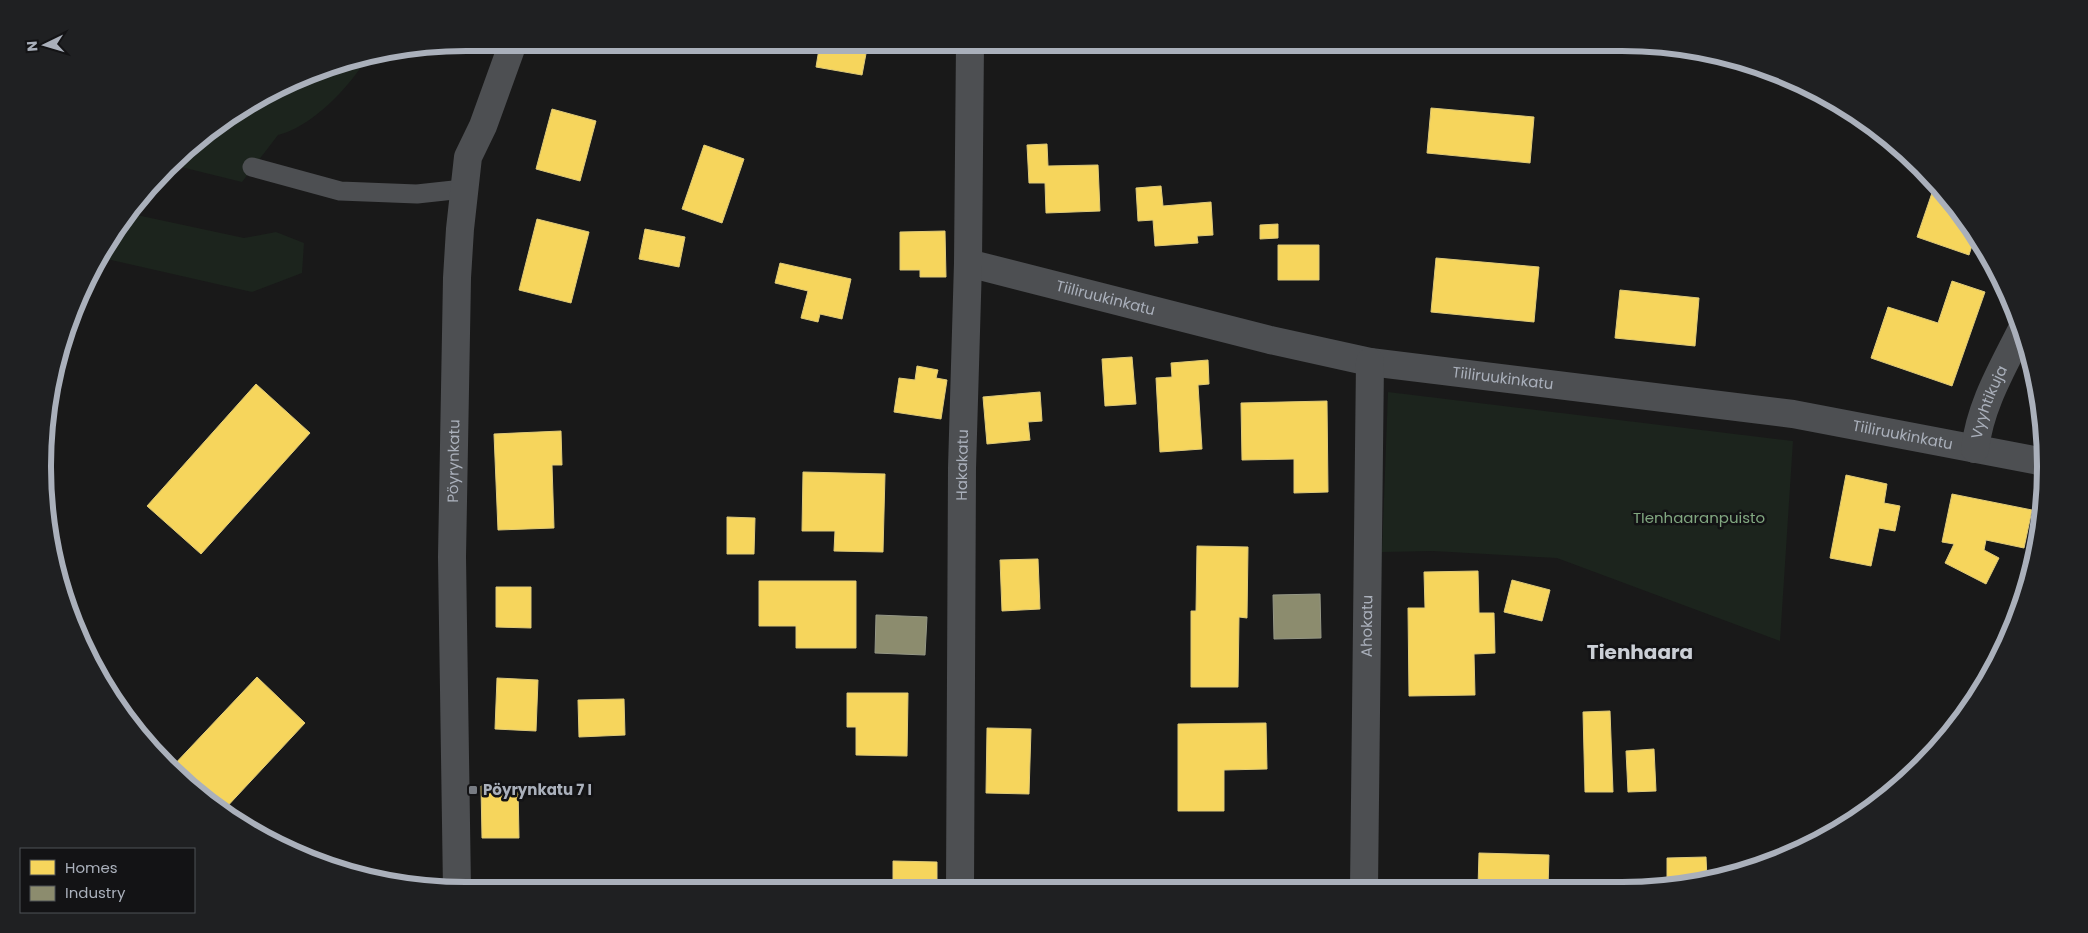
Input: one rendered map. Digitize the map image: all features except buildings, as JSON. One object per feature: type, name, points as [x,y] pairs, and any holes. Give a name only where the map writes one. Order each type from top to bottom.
[{"type":"street","name":"Pöyrynkatu","points":[[457,882],[452,557],[457,278],[463,189],[468,157],[483,126],[510,51]]},
{"type":"street","name":"Hakakatu","points":[[960,882],[962,468],[968,263],[970,51]]},
{"type":"street","name":"Tiiliruukinkatu","points":[[968,263],[1270,340],[1370,362],[1793,414],[2037,461]]},
{"type":"street","name":"Vyyhtikuja","points":[[1975,449],[1981,418],[2017,340]]},
{"type":"street","name":"Ahokatu","points":[[1364,882],[1370,362]]},
{"type":"lane","points":[[252,167],[340,191],[417,194],[463,189]]},
{"type":"green space","points":[[363,64],[340,94],[328,105],[303,124],[278,135],[242,182],[180,167],[214,137],[259,107],[308,83]]},
{"type":"green space","points":[[136,215],[244,238],[276,232],[304,243],[302,273],[252,292],[107,259]]},
{"type":"green space","name":"TIenhaaranpuisto","points":[[1388,392],[1793,441],[1780,641],[1557,558],[1433,551],[1382,552]]},
{"type":"place","name":"Pöyrynkatu 7 I","points":[[473,790]]},
{"type":"district","name":"Tienhaara","points":[[1640,652]]}]
